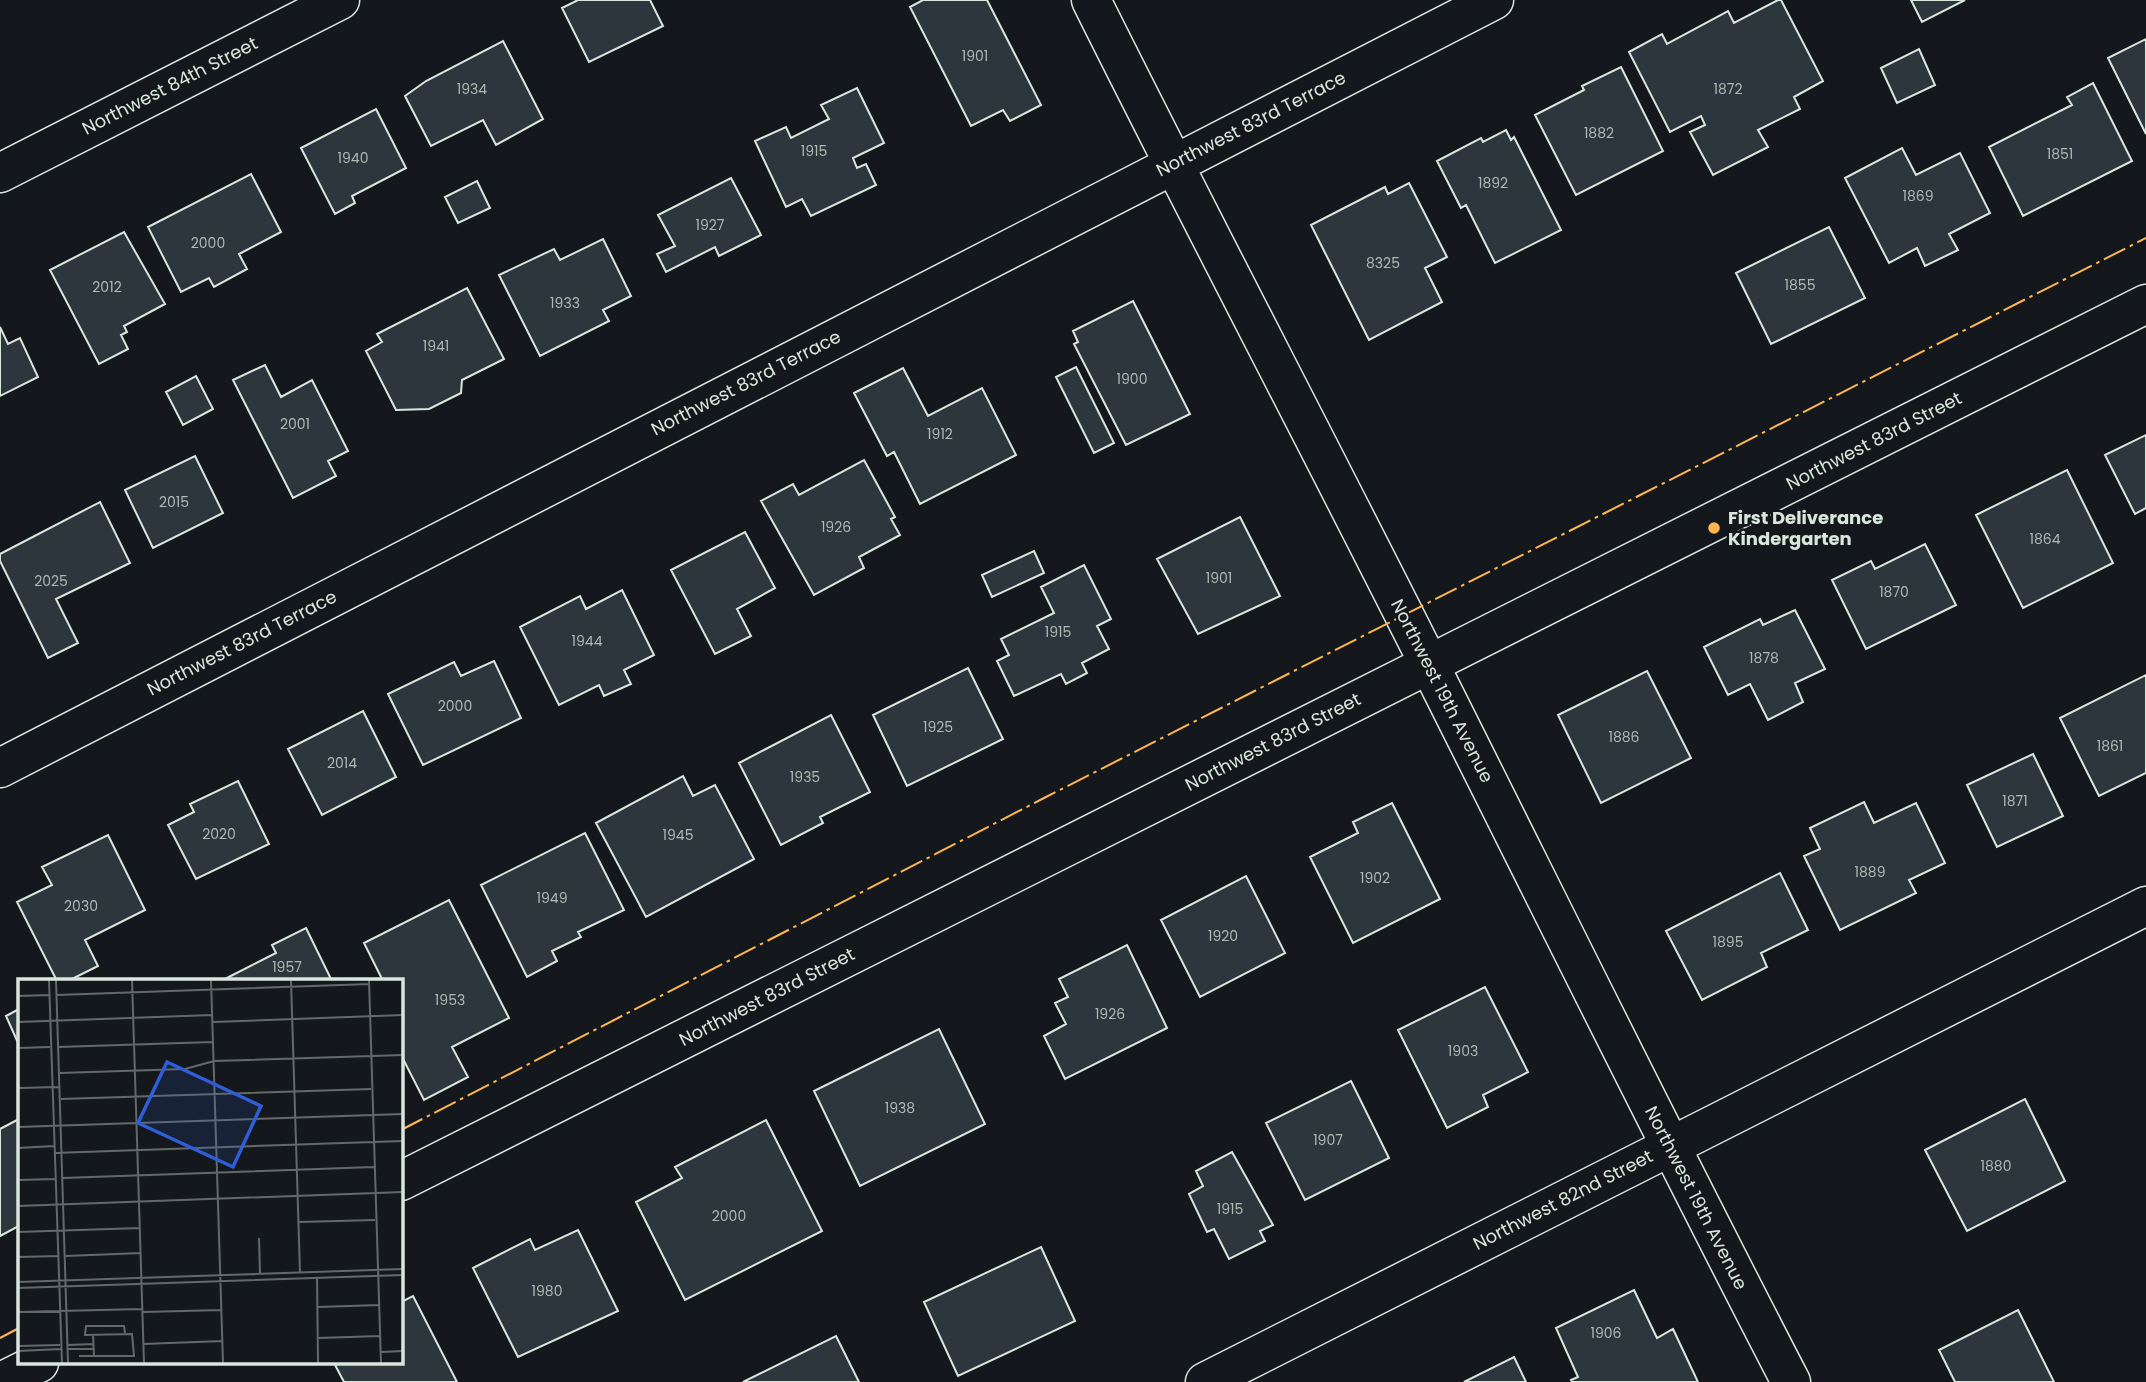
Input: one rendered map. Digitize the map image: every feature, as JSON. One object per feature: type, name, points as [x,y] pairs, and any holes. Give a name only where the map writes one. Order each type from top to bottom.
[{"type":"street","name":"Northwest 84th Street","points":[[0,173],[340,0]]},
{"type":"street","name":"Northwest 19th Avenue","points":[[1091,0],[1172,164],[1429,664],[1669,1146],[1791,1382]]},
{"type":"street","name":"Northwest 83rd Terrace","points":[[0,768],[1494,0]]},
{"type":"street","name":"Northwest 83rd Street","points":[[402,1180],[2146,304]]},
{"type":"street","name":"Northwest 82nd Street","points":[[1205,1382],[2146,906]]},
{"type":"street","points":[[1,1382],[37,1364]]},
{"type":"building","points":[[578,0],[650,0],[663,26],[589,62],[562,8]]},
{"type":"building","points":[[923,0],[987,0],[1041,105],[1010,121],[1003,110],[971,126],[910,7]]},
{"type":"building","points":[[1781,0],[1823,81],[1794,97],[1800,109],[1758,130],[1768,147],[1713,175],[1690,132],[1705,125],[1701,116],[1670,132],[1629,52],[1662,34],[1667,44],[1728,11],[1734,23]]},
{"type":"building","points":[[1911,0],[1965,0],[1922,22]]},
{"type":"building","points":[[2146,39],[2146,134],[2108,58]]},
{"type":"building","points":[[503,41],[543,119],[496,145],[483,120],[431,146],[405,96],[426,81]]},
{"type":"building","points":[[1919,49],[1935,85],[1897,103],[1881,68]]},
{"type":"building","points":[[1621,67],[1663,151],[1576,195],[1535,115],[1584,90],[1582,86]]},
{"type":"building","points":[[2093,83],[2132,161],[2023,216],[1989,147],[2072,105],[2067,97]]},
{"type":"building","points":[[857,88],[884,143],[853,158],[857,168],[866,164],[876,185],[811,216],[802,199],[786,207],[755,141],[786,127],[791,138],[829,119],[821,105]]},
{"type":"building","points":[[376,109],[406,168],[352,196],[355,203],[335,214],[301,148]]},
{"type":"building","points":[[1506,130],[1511,140],[1514,137],[1561,230],[1495,263],[1466,205],[1461,208],[1437,161],[1481,138],[1483,142]]},
{"type":"building","points":[[1902,148],[1916,175],[1960,153],[1990,213],[1949,234],[1958,250],[1925,266],[1917,248],[1889,263],[1845,178]]},
{"type":"building","points":[[251,174],[281,232],[239,254],[247,269],[214,287],[209,278],[181,292],[148,227]]},
{"type":"building","points":[[731,178],[761,235],[719,256],[715,247],[666,272],[657,254],[675,246],[658,215]]},
{"type":"building","points":[[477,181],[490,208],[458,223],[445,197]]},
{"type":"building","points":[[1409,183],[1447,257],[1425,268],[1442,302],[1369,340],[1311,225],[1385,187],[1388,194]]},
{"type":"building","points":[[1829,227],[1865,298],[1771,344],[1736,273]]},
{"type":"building","points":[[124,232],[165,304],[124,326],[127,332],[121,335],[128,349],[99,364],[50,270]]},
{"type":"building","points":[[603,239],[631,296],[603,310],[609,321],[540,356],[499,275],[554,249],[560,260]]},
{"type":"building","points":[[467,288],[504,359],[462,380],[461,393],[429,409],[396,410],[366,351],[382,342],[377,334]]},
{"type":"building","points":[[1133,301],[1190,414],[1126,445],[1074,344],[1078,342],[1073,331]]},
{"type":"building","points":[[0,327],[8,344],[20,338],[38,377],[0,396]]},
{"type":"building","points":[[265,365],[281,397],[312,380],[348,451],[328,461],[336,476],[293,498],[233,380]]},
{"type":"building","points":[[1076,367],[1114,443],[1094,453],[1056,377]]},
{"type":"building","points":[[903,368],[928,416],[982,388],[1016,455],[920,504],[894,452],[887,456],[854,393]]},
{"type":"building","points":[[196,376],[213,409],[183,425],[166,392]]},
{"type":"building","points":[[2146,435],[2146,508],[2135,514],[2105,455]]},
{"type":"building","points":[[195,456],[223,513],[153,548],[125,490]]},
{"type":"building","points":[[864,460],[895,517],[891,519],[900,535],[859,557],[864,568],[814,595],[761,501],[793,484],[799,495]]},
{"type":"building","points":[[2067,470],[2113,563],[2023,608],[1976,515]]},
{"type":"building","points":[[100,502],[130,563],[56,599],[78,643],[48,658],[0,561],[0,554]]},
{"type":"building","points":[[1240,517],[1280,596],[1198,634],[1157,559]]},
{"type":"building","points":[[745,532],[775,588],[737,609],[751,636],[715,654],[671,570]]},
{"type":"building","points":[[1925,544],[1956,605],[1866,649],[1832,580],[1871,561],[1875,569]]},
{"type":"building","points":[[1034,551],[1044,573],[992,597],[982,575]]},
{"type":"building","points":[[1084,565],[1111,619],[1097,626],[1109,649],[1082,663],[1087,673],[1066,684],[1061,674],[1014,696],[997,661],[1009,655],[1001,639],[1054,613],[1041,587]]},
{"type":"building","points":[[622,590],[654,655],[624,670],[631,684],[604,696],[599,685],[559,705],[520,627],[580,596],[586,609]]},
{"type":"building","points":[[1795,610],[1825,669],[1795,683],[1803,702],[1768,720],[1750,684],[1728,695],[1704,647],[1760,619],[1763,625]]},
{"type":"building","points":[[494,661],[521,718],[423,765],[388,694],[454,662],[461,676]]},
{"type":"building","points":[[968,668],[1003,739],[907,786],[873,715]]},
{"type":"building","points":[[1647,671],[1691,758],[1601,803],[1558,715]]},
{"type":"building","points":[[2146,675],[2146,773],[2099,796],[2060,718]]},
{"type":"building","points":[[363,711],[396,777],[322,815],[288,749]]},
{"type":"building","points":[[831,715],[870,792],[820,817],[823,823],[781,845],[739,763]]},
{"type":"building","points":[[2033,754],[2063,816],[1997,847],[1967,785]]},
{"type":"building","points":[[683,776],[693,796],[715,785],[754,859],[646,917],[596,823]]},
{"type":"building","points":[[238,781],[269,844],[196,879],[168,825],[194,812],[190,804]]},
{"type":"building","points":[[1864,802],[1874,823],[1916,803],[1945,863],[1909,880],[1916,893],[1840,930],[1804,856],[1820,849],[1810,828]]},
{"type":"building","points":[[1392,803],[1440,899],[1353,943],[1310,857],[1358,833],[1353,822]]},
{"type":"building","points":[[585,833],[624,910],[578,932],[581,937],[552,951],[557,961],[527,977],[481,885]]},
{"type":"building","points":[[108,835],[145,910],[85,940],[98,966],[72,979],[56,979],[17,902],[52,885],[42,867]]},
{"type":"building","points":[[1780,873],[1808,930],[1761,953],[1767,967],[1702,1000],[1666,931]]},
{"type":"building","points":[[1246,876],[1285,953],[1200,997],[1161,920]]},
{"type":"building","points":[[449,900],[509,1018],[452,1047],[468,1077],[424,1100],[402,1057],[402,979],[382,979],[364,943]]},
{"type":"building","points":[[306,928],[331,979],[225,979],[276,953],[272,945]]},
{"type":"building","points":[[1127,945],[1167,1028],[1065,1079],[1044,1036],[1066,1024],[1055,1003],[1068,997],[1059,979]]},
{"type":"building","points":[[1485,987],[1528,1072],[1483,1095],[1488,1107],[1447,1128],[1398,1030]]},
{"type":"building","points":[[18,1010],[18,1043],[6,1016]]},
{"type":"building","points":[[939,1029],[985,1124],[860,1186],[814,1091]]},
{"type":"building","points":[[1351,1081],[1389,1158],[1305,1200],[1266,1123]]},
{"type":"building","points":[[2025,1099],[2065,1181],[1967,1231],[1925,1150]]},
{"type":"building","points":[[18,1120],[18,1227],[0,1236],[0,1129]]},
{"type":"building","points":[[766,1120],[822,1231],[685,1300],[636,1202],[682,1178],[675,1167]]},
{"type":"building","points":[[1232,1152],[1273,1225],[1260,1231],[1265,1241],[1229,1259],[1214,1229],[1207,1232],[1189,1194],[1203,1186],[1196,1171]]},
{"type":"building","points":[[578,1230],[618,1311],[518,1357],[473,1268],[530,1239],[535,1250]]},
{"type":"building","points":[[1041,1247],[1075,1321],[958,1376],[924,1302]]},
{"type":"building","points":[[1634,1290],[1657,1338],[1673,1329],[1698,1382],[1572,1382],[1571,1380],[1578,1377],[1556,1328]]},
{"type":"building","points":[[413,1296],[457,1382],[344,1382],[335,1364],[402,1364],[402,1302]]},
{"type":"building","points":[[2018,1310],[2054,1382],[1955,1382],[1939,1350]]},
{"type":"building","points":[[836,1336],[859,1382],[743,1382]]},
{"type":"building","points":[[1514,1357],[1526,1382],[1464,1382]]},
{"type":"power","points":[[402,1129],[1044,798],[2146,238]]},
{"type":"power","points":[[0,1338],[18,1329]]},
{"type":"place","name":"First Deliverance Kindergarten","points":[[1714,528]]}]
